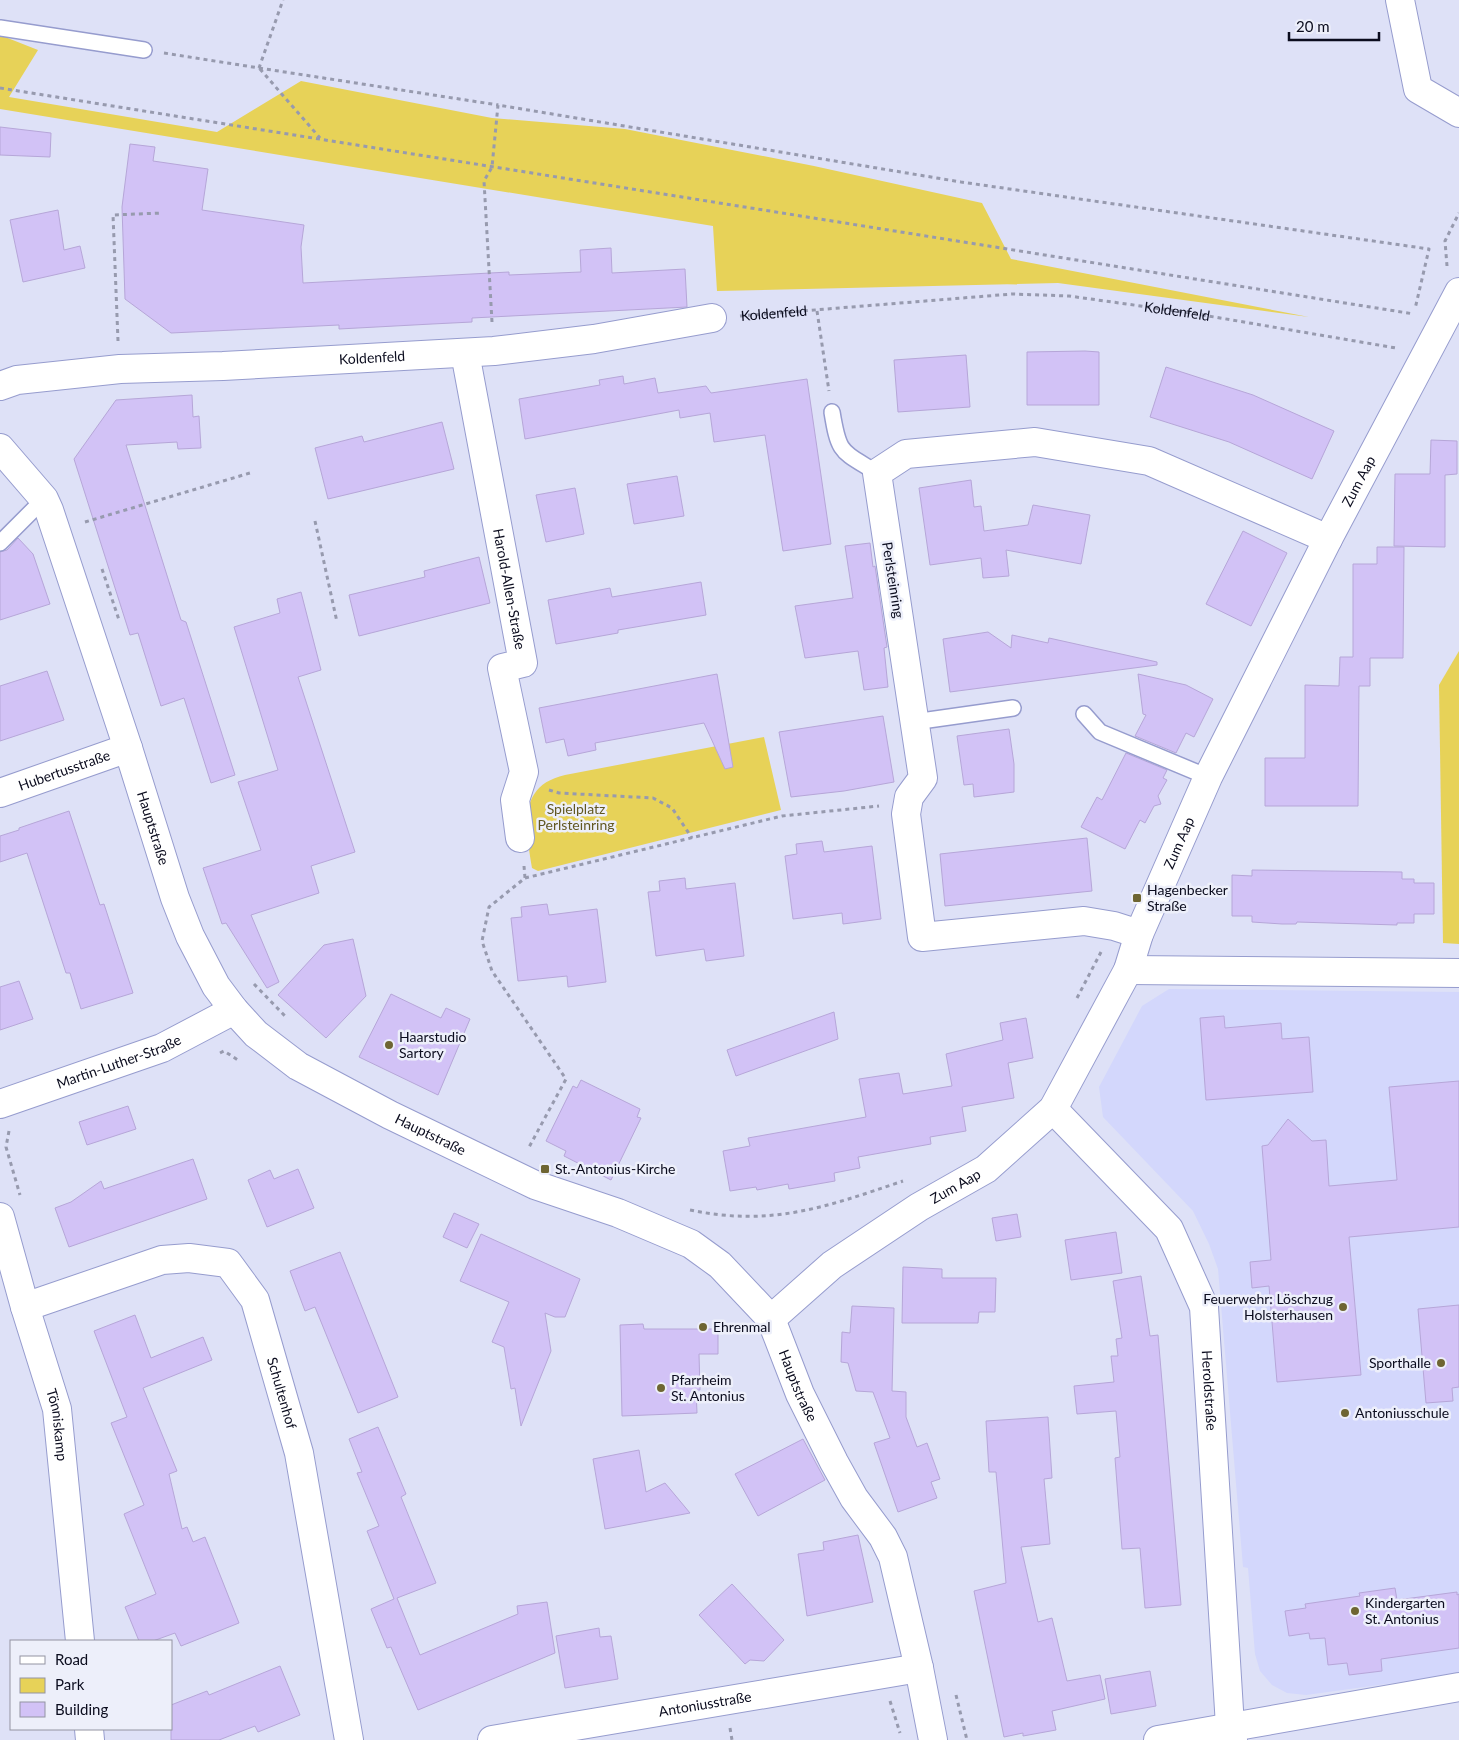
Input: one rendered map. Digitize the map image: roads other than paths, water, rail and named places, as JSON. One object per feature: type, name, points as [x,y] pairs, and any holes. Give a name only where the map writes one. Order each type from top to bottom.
[{"type":"street","points":[[1400,0],[1418,89],[1459,113]]},
{"type":"street","name":"Zum Aap","points":[[771,1320],[832,1265],[919,1207],[986,1169],[1053,1109],[1128,970],[1139,934],[1208,777],[1328,539],[1459,292]]},
{"type":"street","name":"Koldenfeld","points":[[0,386],[17,380],[120,369],[494,351],[594,339],[712,318]]},
{"type":"street","name":"Harold-Allen-Straße","points":[[465,353],[523,664],[502,668],[524,772],[515,800],[520,838]]},
{"type":"street","points":[[877,473],[906,454],[1035,442],[1149,461],[1328,539]]},
{"type":"street","name":"Hauptstraße","points":[[0,448],[44,498],[128,748],[175,898],[190,936],[216,986],[234,1010],[256,1034],[298,1066],[390,1115],[535,1185],[618,1213],[691,1244],[720,1265],[771,1320],[800,1394],[834,1462],[854,1498],[883,1537],[893,1557],[919,1668],[933,1740]]},
{"type":"street","name":"Perlsteinring","points":[[877,473],[923,778],[909,797],[906,814],[922,937],[1084,921],[1114,926],[1139,934]]},
{"type":"street","name":"Hubertusstraße","points":[[0,794],[128,748]]},
{"type":"street","points":[[1128,970],[1459,972]]},
{"type":"street","name":"Martin-Luther-Straße","points":[[5,1114],[162,1048],[234,1010]]},
{"type":"street","name":"Heroldstraße","points":[[1053,1109],[1169,1229],[1204,1307],[1232,1733]]},
{"type":"street","name":"Tönniskamp","points":[[11,1210],[25,1307],[57,1410],[80,1640]]},
{"type":"street","name":"Schultenhof","points":[[25,1307],[162,1260],[188,1258],[228,1263],[255,1300],[299,1453],[349,1740]]},
{"type":"street","name":"Antoniusstraße","points":[[492,1740],[919,1668]]},
{"type":"street","points":[[1158,1740],[1232,1733],[1459,1687]]},
{"type":"lane","points":[[0,28],[144,50]]},
{"type":"lane","points":[[832,412],[837,441],[843,451],[877,473]]},
{"type":"lane","points":[[0,543],[44,498]]},
{"type":"lane","points":[[914,722],[1013,708]]},
{"type":"lane","points":[[1084,714],[1100,732],[1208,777]]},
{"type":"place","name":"Hagenbecker Straße","points":[[1137,898]]},
{"type":"place","name":"Haarstudio Sartory","points":[[389,1045]]},
{"type":"place","name":"St.-Antonius-Kirche","points":[[545,1169]]},
{"type":"place","name":"Feuerwehr: Löschzug Holsterhausen","points":[[1343,1307]]},
{"type":"place","name":"Ehrenmal","points":[[703,1327]]},
{"type":"place","name":"Sporthalle","points":[[1441,1363]]},
{"type":"place","name":"Pfarrheim St. Antonius","points":[[661,1388]]},
{"type":"place","name":"Antoniusschule","points":[[1345,1413]]},
{"type":"place","name":"Kindergarten St. Antonius","points":[[1355,1611]]},
{"type":"park label","name":"Spielplatz Perlsteinring","points":[[576,818]]}]
